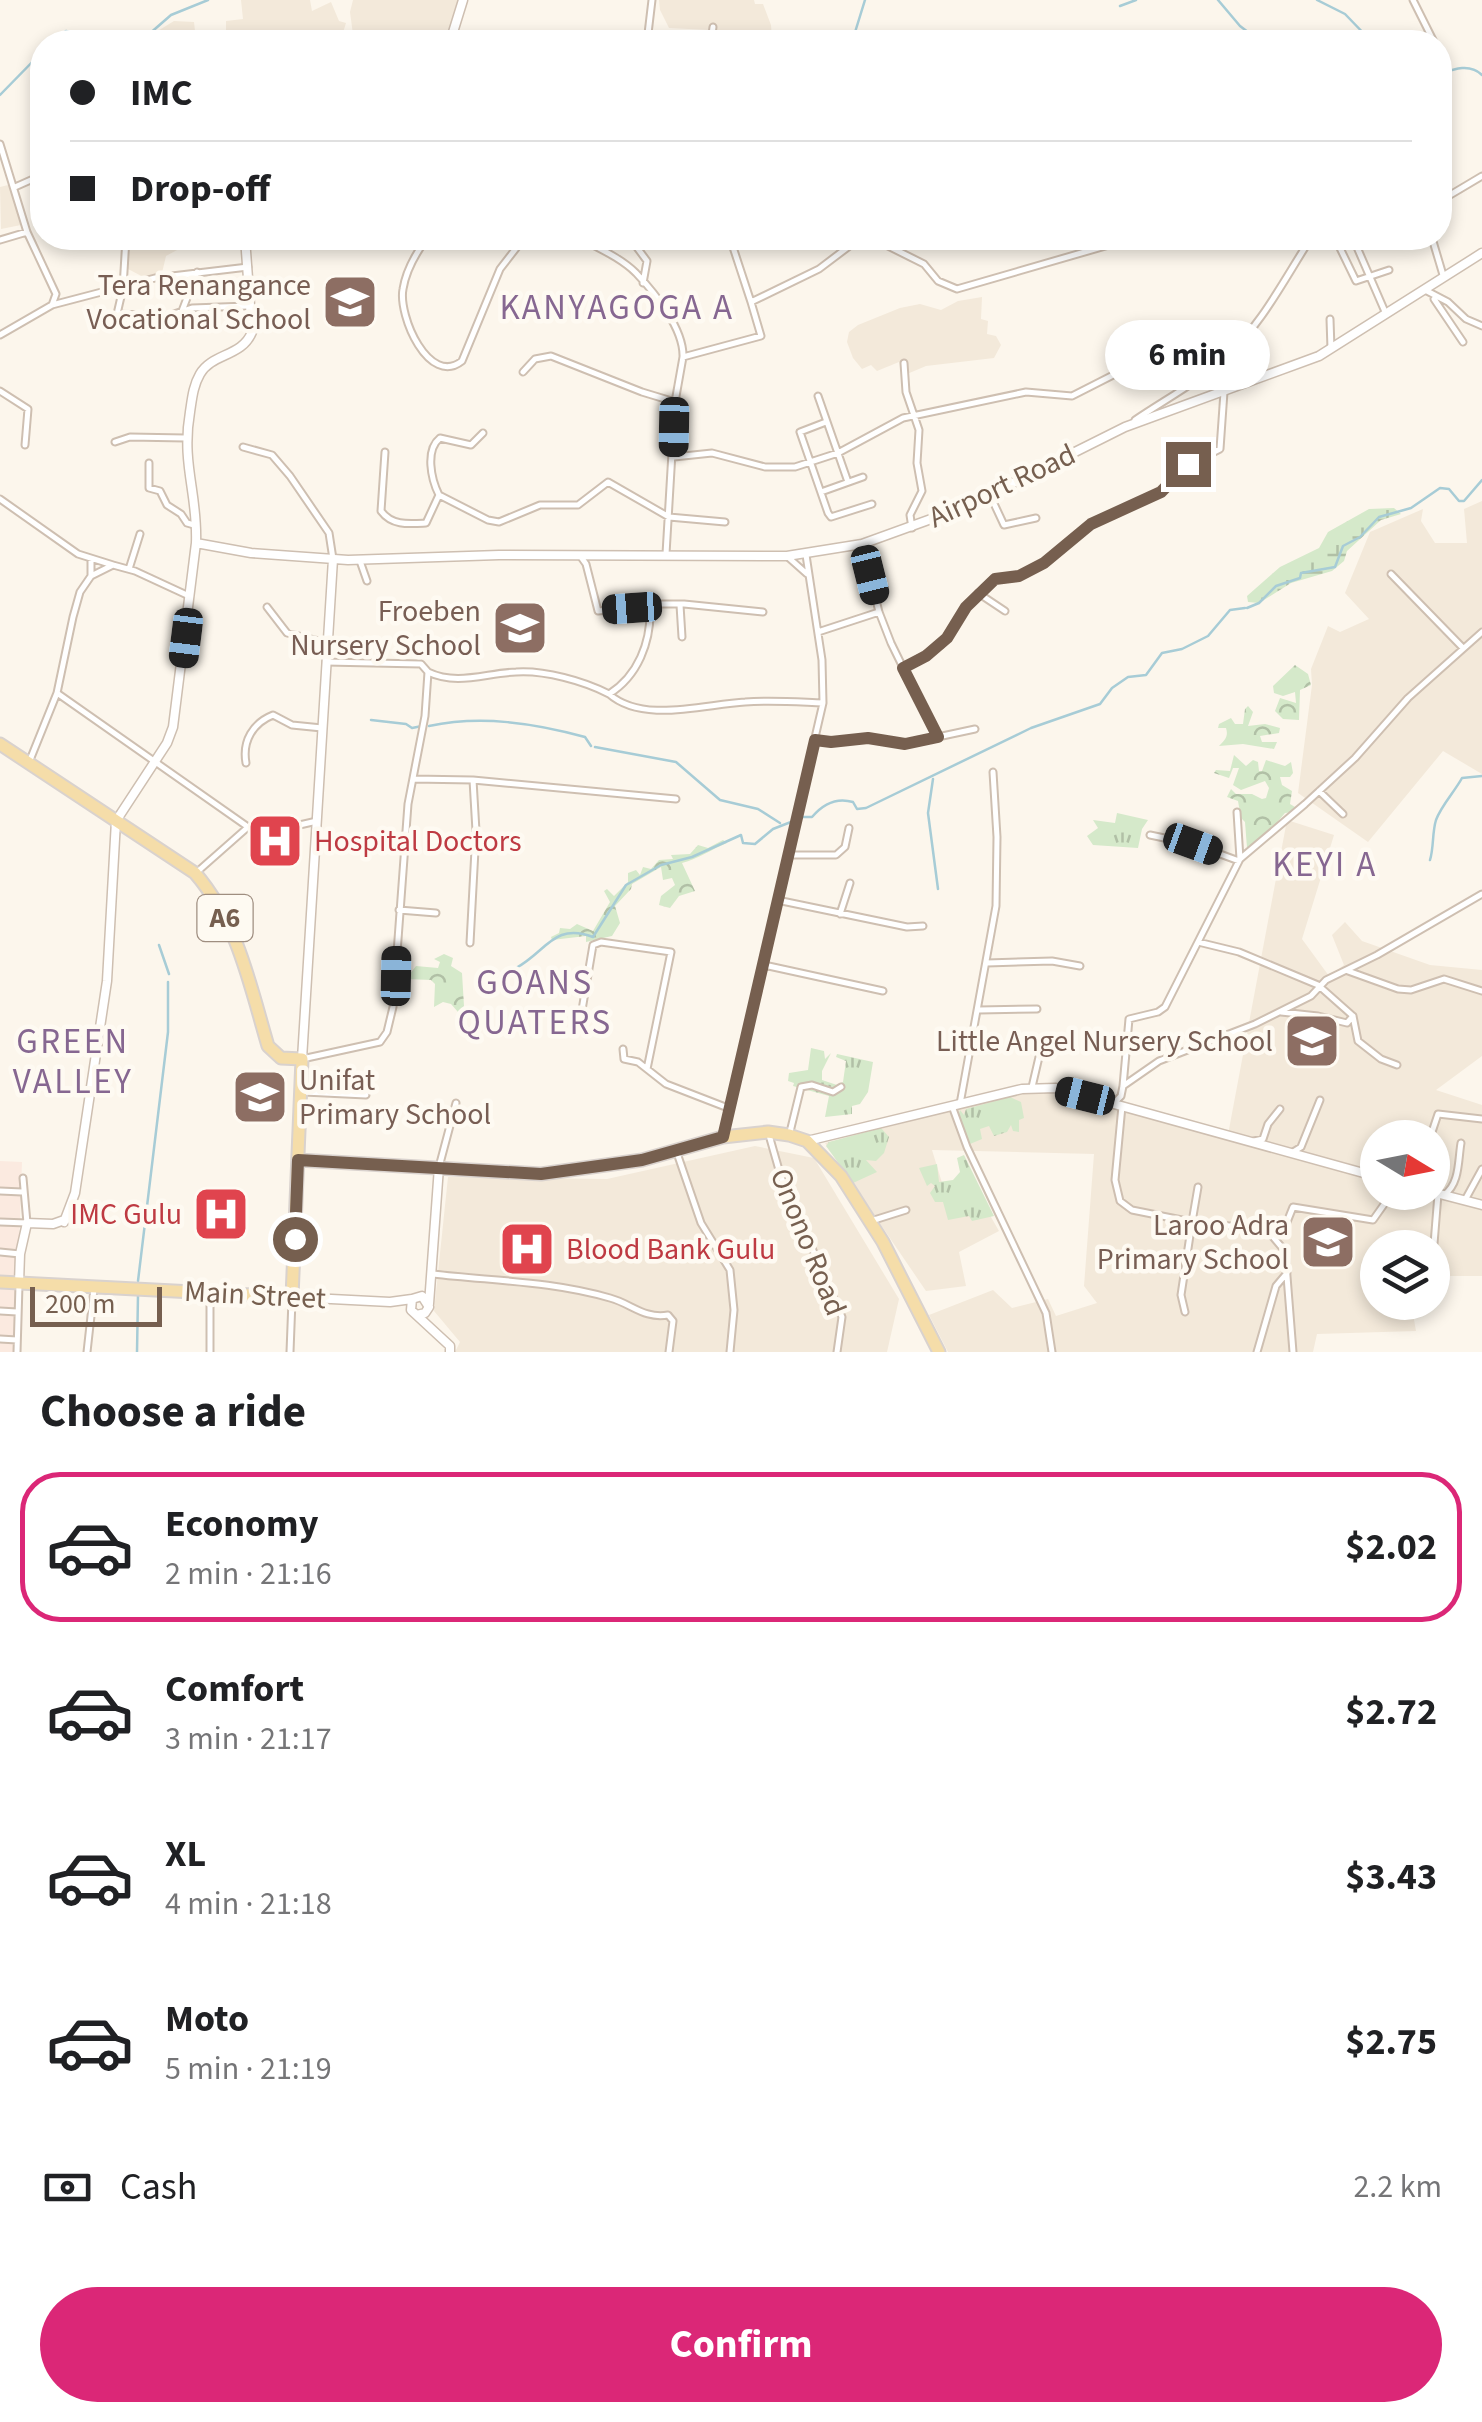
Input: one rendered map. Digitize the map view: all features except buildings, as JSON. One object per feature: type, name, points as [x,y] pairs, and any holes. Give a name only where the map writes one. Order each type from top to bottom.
[{"type":"main road","name":"A6","points":[[0,744],[120,820],[195,874],[217,902],[234,936],[268,1046],[281,1058],[302,1060]]},
{"type":"main road","points":[[292,1297],[305,1162],[302,1060]]},
{"type":"main road","points":[[305,1162],[541,1174],[642,1160],[723,1137],[768,1132],[789,1135],[807,1142],[841,1176],[940,1352]]},
{"type":"main road","name":"Main Street","points":[[0,1282],[292,1297]]},
{"type":"street","points":[[454,30],[463,0]]},
{"type":"street","points":[[648,30],[652,0]]},
{"type":"street","points":[[1413,0],[1428,30]]},
{"type":"street","points":[[0,144],[30,236]]},
{"type":"street","points":[[1452,194],[1482,176]]},
{"type":"street","points":[[16,187],[30,181]]},
{"type":"street","points":[[0,240],[28,232]]},
{"type":"street","points":[[36,250],[61,304]]},
{"type":"street","points":[[125,250],[117,314],[150,317],[207,306],[251,306]]},
{"type":"street","points":[[0,1222],[64,1222],[75,1193],[102,1033],[120,820],[169,738],[177,711],[197,525],[186,471],[185,438],[196,382],[208,363],[238,350],[248,341],[251,306],[247,250]]},
{"type":"street","points":[[420,250],[402,290],[404,316],[425,353],[449,368],[462,361],[500,269],[515,250]]},
{"type":"street","points":[[600,250],[634,271],[677,331],[683,357],[675,402],[666,555]]},
{"type":"street","points":[[639,250],[647,260],[643,283]]},
{"type":"street","points":[[683,357],[761,336],[734,250]]},
{"type":"street","points":[[751,302],[818,269],[844,250]]},
{"type":"street","points":[[896,250],[924,264],[938,281],[957,289],[1092,250]]},
{"type":"street","points":[[1125,427],[1195,383],[1228,356],[1266,309],[1303,250]]},
{"type":"street","points":[[1341,250],[1355,280],[1389,270]]},
{"type":"street","points":[[1358,250],[1386,314]]},
{"type":"street","points":[[1436,250],[1444,278]]},
{"type":"street","name":"Airport Road","points":[[196,543],[251,553],[333,559],[579,554],[787,556],[862,544],[990,495],[1125,427],[1308,361],[1428,293],[1482,253]]},
{"type":"street","points":[[0,335],[52,305],[156,278],[248,268]]},
{"type":"street","points":[[182,312],[198,271]]},
{"type":"street","points":[[1428,293],[1448,302],[1472,322],[1482,323]]},
{"type":"street","points":[[1428,293],[1463,342]]},
{"type":"street","points":[[52,305],[56,294]]},
{"type":"street","points":[[1330,320],[1331,349]]},
{"type":"street","points":[[674,457],[712,453],[779,469],[811,463],[838,453],[881,428],[914,417],[1026,392],[1067,396],[1082,392],[1128,368],[1132,356],[1130,339]]},
{"type":"street","points":[[523,372],[536,359],[551,356],[675,402]]},
{"type":"street","points":[[904,363],[906,392],[920,430],[916,463],[922,491],[910,515],[912,528]]},
{"type":"street","points":[[0,391],[28,409],[26,445]]},
{"type":"street","points":[[903,668],[926,656],[947,638],[978,592],[995,579],[1019,576],[1044,563],[1091,524],[1161,492],[1182,469],[1220,450],[1224,392]]},
{"type":"street","points":[[818,396],[848,482]]},
{"type":"street","points":[[826,422],[800,432],[831,518],[872,504]]},
{"type":"street","points":[[385,452],[380,511],[397,522],[426,523],[440,496],[431,456],[436,440],[471,446],[483,432]]},
{"type":"street","points":[[115,442],[130,437],[185,438]]},
{"type":"street","points":[[243,448],[272,456],[290,476],[329,533],[333,559],[302,1060],[376,1044],[384,1037],[393,1007],[398,910],[428,672]]},
{"type":"street","points":[[149,463],[150,488],[160,491],[169,507],[187,523],[197,525]]},
{"type":"street","points":[[821,492],[863,478]]},
{"type":"street","points":[[440,496],[499,522],[540,506],[578,505],[608,482],[668,516],[725,522]]},
{"type":"street","points":[[990,495],[1004,524],[1036,518]]},
{"type":"street","points":[[0,499],[90,561],[129,569],[191,597]]},
{"type":"street","points":[[129,569],[140,534]]},
{"type":"street","points":[[862,544],[879,612],[938,737]]},
{"type":"street","points":[[579,554],[586,564],[598,611],[642,604],[763,612]]},
{"type":"street","points":[[723,1137],[823,703],[818,632],[806,555]]},
{"type":"street","points":[[787,556],[808,575]]},
{"type":"street","points":[[358,559],[366,581]]},
{"type":"street","points":[[29,763],[58,694],[76,605],[90,576],[90,561]]},
{"type":"street","points":[[90,576],[113,565]]},
{"type":"street","points":[[1391,574],[1463,648]]},
{"type":"street","points":[[978,592],[1004,611]]},
{"type":"street","points":[[609,694],[629,678],[646,645],[650,609],[642,604]]},
{"type":"street","points":[[680,606],[682,637]]},
{"type":"street","points":[[268,607],[287,633],[326,642]]},
{"type":"street","points":[[818,632],[879,612]]},
{"type":"street","points":[[1380,1210],[1373,1220],[1296,1207],[1291,1209],[1285,1227],[1265,1228],[1192,1222],[1132,1210],[1120,1201],[1116,1180],[1118,1105],[1129,1019],[1162,1010],[1240,860],[1355,758],[1408,698],[1482,632]]},
{"type":"street","points":[[326,662],[414,662],[441,677],[475,678],[521,672],[585,682],[632,706],[668,710],[780,700],[823,703]]},
{"type":"street","points":[[58,694],[248,827],[282,829],[317,821]]},
{"type":"street","points":[[53,705],[68,703]]},
{"type":"street","points":[[246,763],[247,739],[267,717],[322,728]]},
{"type":"street","points":[[815,740],[868,738],[905,744],[974,729]]},
{"type":"street","points":[[993,772],[997,888],[979,1010],[956,1105],[968,1149],[1046,1313],[1052,1352]]},
{"type":"street","points":[[412,779],[473,780],[676,798]]},
{"type":"street","points":[[470,943],[476,831],[473,780]]},
{"type":"street","points":[[1319,791],[1343,814]]},
{"type":"street","points":[[1237,812],[1240,860]]},
{"type":"street","points":[[195,874],[248,827]]},
{"type":"street","points":[[788,854],[836,855],[845,848],[849,828]]},
{"type":"street","points":[[1150,835],[1240,860]]},
{"type":"street","points":[[840,914],[850,883]]},
{"type":"street","points":[[1122,1086],[1158,1061],[1312,996],[1318,986],[1482,894]]},
{"type":"street","points":[[777,900],[906,928],[923,926]]},
{"type":"street","points":[[398,910],[436,913]]},
{"type":"street","points":[[584,1021],[582,1010],[593,945],[601,942],[671,952],[647,1069]]},
{"type":"street","points":[[1197,942],[1239,952],[1318,986],[1353,1016],[1356,1039],[1396,1064]]},
{"type":"street","points":[[987,963],[1052,961],[1080,966]]},
{"type":"street","points":[[764,965],[883,991]]},
{"type":"street","points":[[1348,970],[1404,990],[1444,979],[1482,991]]},
{"type":"street","points":[[979,1010],[1037,1009]]},
{"type":"street","points":[[1278,1012],[1318,1016],[1341,1024],[1348,1023],[1353,1016]]},
{"type":"street","points":[[623,1049],[624,1060],[638,1062],[666,1084],[729,1108]]},
{"type":"street","points":[[1032,1087],[1039,1057]]},
{"type":"street","points":[[789,1135],[801,1087],[806,1084],[836,1092],[842,1086]]},
{"type":"street","points":[[807,1142],[1032,1087],[1056,1088],[1360,1172]]},
{"type":"street","points":[[301,1092],[366,1095]]},
{"type":"street","points":[[1290,1153],[1301,1146],[1320,1100]]},
{"type":"street","points":[[415,1313],[425,1313],[429,1305],[439,1167],[456,1103]]},
{"type":"street","points":[[1252,1142],[1262,1140],[1280,1109]]},
{"type":"street","points":[[1436,1120],[1438,1114],[1482,1119]]},
{"type":"street","name":"Onono Road","points":[[768,1132],[782,1177],[842,1317],[838,1352]]},
{"type":"street","points":[[1450,1191],[1461,1143]]},
{"type":"street","points":[[676,1150],[701,1222],[730,1270],[734,1310],[730,1352]]},
{"type":"street","points":[[1465,1200],[1482,1169]]},
{"type":"street","points":[[17,1352],[20,1254],[27,1223],[23,1178]]},
{"type":"street","points":[[1186,1312],[1181,1298],[1198,1187]]},
{"type":"street","points":[[0,1191],[22,1192]]},
{"type":"street","points":[[1450,1196],[1482,1204]]},
{"type":"street","points":[[869,1222],[906,1210]]},
{"type":"street","points":[[1265,1228],[1285,1251],[1292,1352]]},
{"type":"street","points":[[0,1252],[20,1254]]},
{"type":"street","points":[[1257,1352],[1276,1286],[1287,1273]]},
{"type":"street","points":[[415,1313],[410,1304],[432,1276]]},
{"type":"street","points":[[432,1276],[544,1283],[609,1298],[649,1316],[668,1315],[673,1321],[669,1352]]},
{"type":"street","points":[[87,1352],[95,1286]]},
{"type":"street","points":[[210,1292],[210,1352]]},
{"type":"street","points":[[290,1352],[292,1297]]},
{"type":"street","name":"Main Street","points":[[292,1297],[390,1302]]},
{"type":"street","points":[[390,1302],[426,1298],[434,1329]]},
{"type":"street","points":[[390,1302],[415,1313],[452,1351]]},
{"type":"street","points":[[0,1311],[18,1312]]},
{"type":"street","points":[[0,1339],[17,1340]]},
{"type":"shaded area","points":[[241,0],[310,0],[312,11],[331,2],[339,21],[346,23],[344,30],[226,30],[226,21],[243,19]]},
{"type":"shaded area","points":[[353,0],[460,0],[450,30],[352,30]]},
{"type":"shaded area","points":[[659,0],[754,0],[755,4],[763,4],[771,30],[669,28]]},
{"type":"shaded area","points":[[174,21],[194,22],[195,30],[159,30]]},
{"type":"shaded area","points":[[12,184],[21,225],[1,229],[0,187]]},
{"type":"shaded area","points":[[128,250],[177,250],[166,256],[155,283],[128,269]]},
{"type":"shaded area","points":[[982,297],[981,319],[988,321],[987,334],[996,336],[1001,345],[994,358],[926,366],[907,374],[899,362],[877,371],[871,365],[862,369],[853,358],[847,342],[849,332],[858,325],[900,308],[920,304],[941,310],[958,301]]},
{"type":"shaded area","points":[[1482,501],[1482,774],[1443,751],[1368,842],[1298,793],[1311,669],[1328,626],[1340,632],[1369,619],[1345,593],[1370,532],[1423,509],[1421,521],[1435,543],[1467,543],[1464,509]]},
{"type":"shaded area","points":[[1287,820],[1334,835],[1302,939],[1329,976],[1344,965],[1332,935],[1345,922],[1362,941],[1430,965],[1482,970],[1482,1056],[1436,1090],[1482,1105],[1482,1276],[1450,1276],[1450,1230],[1360,1230],[1360,1320],[1414,1320],[1416,1331],[1317,1334],[1313,1352],[948,1352],[929,1315],[993,1290],[1012,1308],[1048,1299],[1056,1316],[1097,1303],[1084,1286],[1094,1154],[932,1150],[951,1212],[987,1210],[999,1231],[959,1252],[966,1286],[926,1291],[825,1143],[1032,1090],[1090,1101],[1227,1140]]},
{"type":"shaded area","name":"Hospital Doctors","points":[[261,829],[291,831],[290,853],[260,852]]},
{"type":"shaded area","points":[[755,1146],[814,1158],[899,1299],[887,1352],[455,1352],[460,1342],[434,1311],[448,1177],[607,1179]]},
{"type":"shaded area","points":[[0,1161],[22,1162],[15,1352],[0,1352]]},
{"type":"shaded area","name":"Blood Bank Gulu","points":[[513,1229],[540,1230],[543,1268],[514,1271]]},
{"type":"green space","points":[[1394,508],[1401,514],[1381,520],[1347,551],[1344,561],[1332,571],[1291,583],[1259,603],[1248,602],[1247,596],[1280,567],[1319,548],[1328,532],[1369,509]]},
{"type":"green space","points":[[1295,665],[1308,674],[1311,685],[1300,690],[1299,720],[1283,719],[1275,711],[1280,698],[1296,703],[1295,692],[1283,696],[1274,693],[1273,686]]},
{"type":"green space","points":[[1248,706],[1253,712],[1248,726],[1265,724],[1280,728],[1279,733],[1260,736],[1262,742],[1277,742],[1274,749],[1243,744],[1219,746],[1227,734],[1226,728],[1218,728],[1219,724],[1231,718],[1235,724],[1243,724]]},
{"type":"green space","points":[[1234,755],[1246,766],[1253,760],[1258,762],[1259,771],[1266,760],[1285,766],[1291,762],[1293,773],[1280,777],[1282,785],[1292,791],[1293,812],[1285,813],[1258,845],[1244,854],[1245,822],[1238,801],[1227,797],[1231,789],[1236,794],[1252,794],[1262,799],[1269,788],[1265,781],[1241,790],[1233,785],[1239,768],[1233,768],[1229,778],[1214,773],[1230,771]]},
{"type":"green space","points":[[1117,813],[1148,820],[1138,848],[1093,845],[1087,836],[1098,828],[1093,820],[1115,823]]},
{"type":"green space","points":[[723,840],[727,843],[682,863],[695,891],[679,896],[670,908],[659,905],[661,896],[675,885],[672,878],[663,880],[661,867],[632,884],[615,906],[620,923],[612,936],[586,942],[586,936],[552,940],[560,928],[570,929],[577,924],[593,931],[610,902],[604,891],[607,889],[614,896],[628,882],[628,873],[636,870],[640,875],[643,867],[651,869],[659,860],[690,854],[698,845],[708,848]]},
{"type":"green space","points":[[444,954],[453,958],[451,966],[462,973],[464,1006],[458,1012],[443,1002],[434,1007],[435,984],[431,980],[406,979],[416,966],[438,968],[440,962],[434,959]]},
{"type":"green space","points":[[811,1048],[824,1051],[825,1059],[831,1053],[822,1080],[837,1085],[843,1082],[846,1061],[837,1054],[873,1062],[868,1092],[860,1104],[852,1106],[852,1114],[825,1117],[829,1096],[788,1081],[789,1073],[808,1070]]},
{"type":"green space","points":[[1010,1097],[1021,1102],[1024,1118],[1019,1120],[1019,1132],[1013,1131],[1011,1125],[1007,1132],[994,1136],[989,1126],[980,1129],[982,1139],[970,1144],[958,1117],[960,1110],[964,1115],[966,1109]]},
{"type":"green space","points":[[881,1128],[889,1137],[884,1153],[876,1161],[866,1160],[877,1172],[853,1183],[826,1146]]},
{"type":"green space","points":[[964,1155],[994,1216],[972,1221],[969,1216],[948,1220],[943,1202],[935,1202],[930,1193],[935,1186],[927,1186],[919,1168],[937,1164],[939,1182],[953,1180],[960,1172],[957,1158]]},
{"type":"waterway","points":[[154,30],[171,15],[208,0]]},
{"type":"waterway","points":[[856,30],[865,0]]},
{"type":"waterway","points":[[1120,6],[1136,0]]},
{"type":"waterway","points":[[1218,0],[1245,30]]},
{"type":"waterway","points":[[1317,0],[1345,14],[1360,30]]},
{"type":"waterway","points":[[0,95],[30,64]]},
{"type":"waterway","points":[[1452,70],[1467,68],[1482,75]]},
{"type":"waterway","points":[[1247,608],[1259,603],[1276,586],[1300,578],[1301,573],[1335,567],[1343,546],[1360,537],[1379,517],[1411,508],[1440,488],[1449,489],[1459,501],[1464,501],[1482,480]]},
{"type":"waterway","points":[[803,817],[812,817],[835,801],[866,808],[1031,728],[1100,704],[1112,688],[1128,677],[1146,675],[1162,653],[1182,649],[1208,636],[1230,610],[1245,608]]},
{"type":"waterway","points":[[371,720],[412,728],[422,726]]},
{"type":"waterway","points":[[429,726],[468,721],[527,724],[585,737],[591,746]]},
{"type":"waterway","points":[[595,747],[676,762],[720,800],[758,809],[780,823]]},
{"type":"waterway","points":[[1430,860],[1441,809],[1462,778],[1482,776]]},
{"type":"waterway","points":[[933,779],[928,813],[938,889]]},
{"type":"waterway","points":[[516,968],[559,936],[580,933],[593,937],[626,885],[661,865],[692,857],[741,835],[743,843],[755,844],[773,829],[796,820]]},
{"type":"waterway","points":[[159,945],[169,974]]},
{"type":"waterway","points":[[138,1281],[168,1032],[168,982]]},
{"type":"waterway","points":[[137,1352],[138,1295]]},
{"type":"place","name":"Tera Renangance Vocational School","points":[[350,302]]},
{"type":"place","name":"Froeben Nursery School","points":[[520,628]]},
{"type":"place","name":"Hospital Doctors","points":[[275,841]]},
{"type":"place","name":"Little Angel Nursery School","points":[[1312,1041]]},
{"type":"place","name":"Unifat Primary School","points":[[260,1097]]},
{"type":"place","name":"IMC Gulu","points":[[221,1214]]},
{"type":"place","name":"Laroo Adra Primary School","points":[[1328,1242]]},
{"type":"place","name":"Blood Bank Gulu","points":[[527,1249]]},
{"type":"district","name":"KANYAGOGA A","points":[[617,308]]},
{"type":"district","name":"KEYI A","points":[[1325,865]]},
{"type":"district","name":"GOANS QUATERS","points":[[535,1003]]},
{"type":"district","name":"GREEN VALLEY","points":[[73,1062]]},
{"type":"route","points":[[295,1239],[298,1160],[541,1174],[642,1160],[723,1137],[815,740],[868,738],[905,744],[938,737],[903,668],[926,656],[947,638],[978,592],[995,579],[1019,576],[1044,563],[1091,524],[1161,492],[1188,464]]}]
